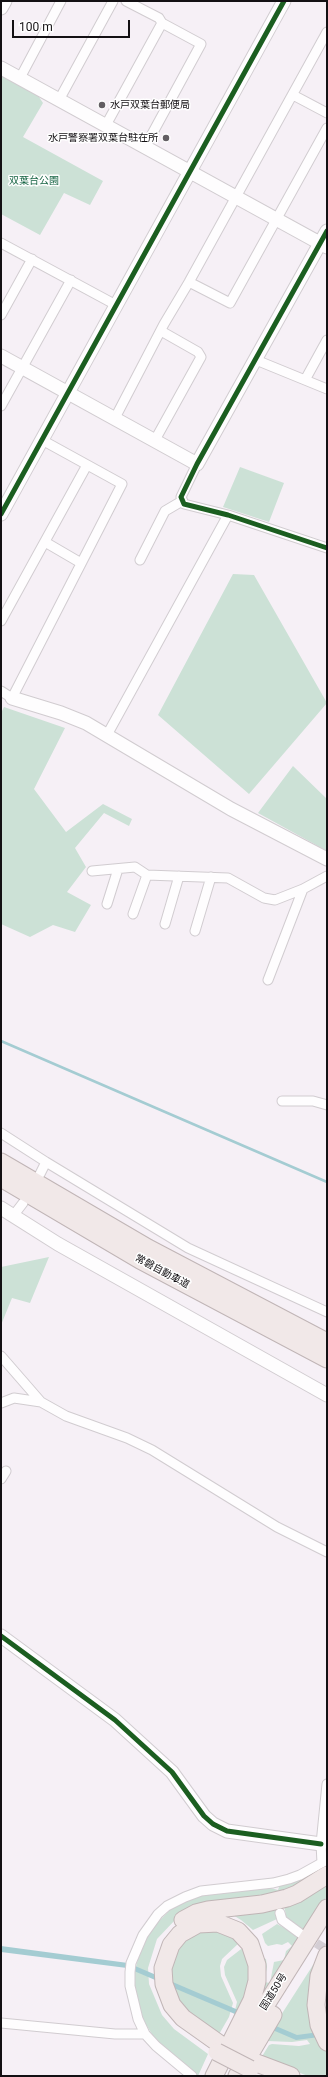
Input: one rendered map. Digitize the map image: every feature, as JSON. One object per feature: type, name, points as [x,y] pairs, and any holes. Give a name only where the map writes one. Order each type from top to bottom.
[{"type":"highway","name":"常磐自動車道","points":[[1,1162],[148,1248],[327,1342]]},
{"type":"highway","name":"常磐自動車道","points":[[1,1178],[140,1260],[327,1359]]},
{"type":"highway","points":[[219,2048],[197,2040],[175,2022],[157,1996],[154,1969],[162,1942],[172,1928],[196,1913],[220,1908],[274,1902],[297,1894],[325,1866]]},
{"type":"highway","name":"国道50号","points":[[223,2076],[327,1908]]},
{"type":"highway","points":[[214,2076],[252,2000],[257,1981],[257,1965],[250,1944],[238,1932],[218,1923],[198,1924],[180,1934],[171,1945],[163,1968],[164,1984],[172,2005],[182,2018],[219,2048],[247,2069],[267,2076]]},
{"type":"highway","name":"国道50号","points":[[247,2069],[327,1930]]},
{"type":"highway","points":[[327,1955],[318,1981],[316,2006],[319,2025],[327,2042]]},
{"type":"highway","points":[[247,2069],[291,2076]]},
{"type":"street","points":[[1,8],[5,1]]},
{"type":"street","points":[[20,78],[62,1]]},
{"type":"street","points":[[59,100],[113,1]]},
{"type":"street","points":[[126,1],[159,18],[162,23],[201,44],[145,147]]},
{"type":"street","points":[[1,514],[284,1]]},
{"type":"street","points":[[106,125],[162,23]]},
{"type":"street","points":[[115,418],[161,331],[190,282],[293,94],[324,46],[327,32]]},
{"type":"street","points":[[1,68],[324,245]]},
{"type":"street","points":[[293,94],[327,113]]},
{"type":"street","points":[[190,282],[230,303],[327,128]]},
{"type":"street","points":[[182,501],[181,498],[197,464],[324,245],[327,231]]},
{"type":"street","points":[[1,243],[116,305]]},
{"type":"street","points":[[1,315],[32,259]]},
{"type":"street","points":[[1,406],[71,280]]},
{"type":"street","points":[[155,440],[201,357],[198,352],[161,331]]},
{"type":"street","points":[[305,380],[327,340]]},
{"type":"street","points":[[1,356],[197,464]]},
{"type":"street","points":[[256,360],[327,389]]},
{"type":"street","points":[[12,698],[122,484],[42,440]]},
{"type":"street","points":[[1,621],[87,465]]},
{"type":"street","points":[[182,501],[184,504],[228,515],[327,548]]},
{"type":"street","points":[[140,560],[165,511],[182,501]]},
{"type":"street","points":[[107,735],[228,515]]},
{"type":"street","points":[[44,542],[81,563]]},
{"type":"street","points":[[1,691],[12,698],[61,713],[86,724],[231,809],[327,860]]},
{"type":"street","points":[[92,871],[135,867],[147,874],[228,878],[264,898],[275,900],[327,876]]},
{"type":"street","points":[[107,904],[118,869]]},
{"type":"street","points":[[133,914],[147,874]]},
{"type":"street","points":[[165,924],[179,876]]},
{"type":"street","points":[[195,931],[211,877]]},
{"type":"street","points":[[268,980],[303,888]]},
{"type":"street","points":[[282,1101],[313,1101],[327,1105]]},
{"type":"street","points":[[1,1133],[188,1248],[327,1312]]},
{"type":"street","points":[[40,1174],[46,1162]]},
{"type":"street","points":[[13,1216],[23,1203]]},
{"type":"street","points":[[1,1208],[151,1298],[327,1395]]},
{"type":"street","points":[[1,1356],[41,1402],[66,1416],[127,1438],[152,1450],[277,1527],[327,1552]]},
{"type":"street","points":[[1,1403],[14,1398],[41,1402]]},
{"type":"street","points":[[1,1636],[115,1720],[172,1772],[204,1816],[213,1824],[227,1831],[321,1844]]},
{"type":"street","points":[[192,2076],[168,2058],[145,2034],[134,2004],[130,1972],[137,1945],[158,1914],[175,1902],[201,1891],[274,1886],[325,1866],[321,1844],[327,1784]]},
{"type":"street","points":[[280,1913],[282,1920],[301,1934]]},
{"type":"street","points":[[1,2023],[115,2034],[145,2034]]},
{"type":"green space","name":"双葉台公園","points":[[1,75],[37,94],[43,103],[23,137],[103,181],[90,205],[64,193],[40,235],[1,214]]},
{"type":"green space","points":[[240,467],[284,483],[269,522],[223,507]]},
{"type":"green space","points":[[233,574],[254,575],[327,703],[249,794],[158,715]]},
{"type":"green space","points":[[4,707],[65,728],[34,789],[66,832],[103,804],[132,819],[129,826],[104,813],[75,848],[86,867],[67,892],[91,905],[75,932],[53,925],[30,937],[1,924],[1,713]]},
{"type":"green space","points":[[293,766],[327,799],[327,851],[258,813]]},
{"type":"green space","points":[[49,1257],[30,1303],[12,1298],[1,1325],[1,1267]]},
{"type":"green space","points":[[327,1864],[327,1870],[294,1891],[176,1919],[157,1939],[148,1968],[149,1984],[162,2015],[174,2029],[208,2054],[198,2076],[159,2045],[141,2017],[135,1990],[134,1974],[141,1948],[152,1928],[176,1904],[198,1895],[267,1887],[278,1890],[280,1884]]},
{"type":"green space","points":[[327,1881],[327,1896],[304,1932],[287,1921],[284,1905]]},
{"type":"green space","points":[[277,1906],[277,1919],[253,1930],[228,1912]]},
{"type":"green space","points":[[277,1924],[301,1937],[267,1993],[257,2000],[260,1957],[266,1959],[267,1967],[264,1982],[270,1983],[274,1962],[284,1960],[286,1951],[292,1946],[288,1942],[282,1945],[277,1944],[268,1946],[265,1943],[262,1934]]},
{"type":"green space","points":[[203,1929],[224,1930],[240,1942],[222,1959],[220,1966],[221,1976],[233,2003],[229,2017],[218,2036],[176,2002],[169,1972],[182,1941]]},
{"type":"green space","points":[[245,1946],[249,1955],[249,1992],[227,2040],[222,2039],[233,2019],[237,2002],[225,1975],[224,1967],[227,1960]]},
{"type":"green space","points":[[322,1953],[318,1965],[327,2050],[327,2076],[308,2076],[261,2058],[269,2045],[272,2044],[299,2046],[310,2044],[307,2040],[292,2042],[267,2041],[267,2037]]},
{"type":"water","points":[[1,1946],[128,1963],[297,2035],[327,2031],[327,2036],[296,2040],[127,1968],[1,1952]]},
{"type":"waterway","points":[[1,1041],[327,1182]]},
{"type":"tunnel","points":[[305,1936],[327,1950]]},
{"type":"cycle path","points":[[1,514],[284,1]]},
{"type":"cycle path","points":[[327,231],[197,464],[181,497],[184,504],[228,515],[327,548]]},
{"type":"cycle path","points":[[1,1636],[115,1720],[172,1772],[204,1816],[213,1824],[227,1831],[321,1844]]},
{"type":"place","name":"水戸双葉台郵便局","points":[[102,105]]},
{"type":"place","name":"水戸警察署双葉台駐在所","points":[[166,138]]}]
